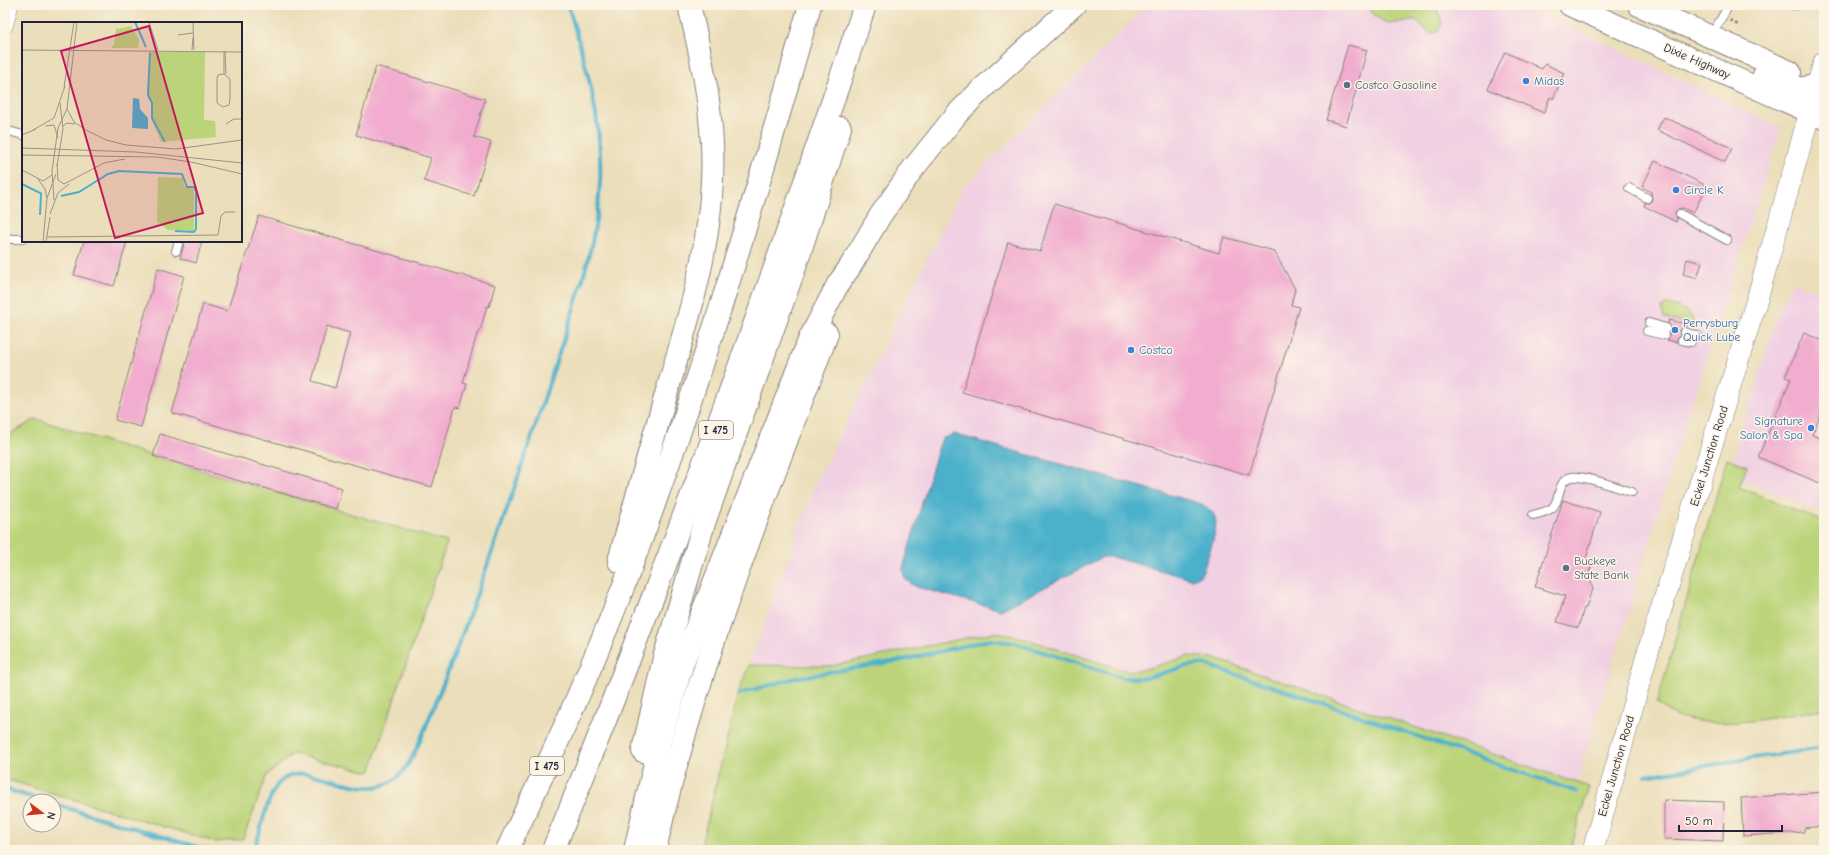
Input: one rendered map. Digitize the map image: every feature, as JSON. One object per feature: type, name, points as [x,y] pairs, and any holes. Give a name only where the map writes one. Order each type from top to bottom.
[{"type":"main road","points":[[688,5],[701,57]]},
{"type":"main road","points":[[585,681],[687,324],[702,263],[709,222],[712,181],[712,139],[695,5]]},
{"type":"main road","name":"I 475","points":[[507,850],[585,681],[623,586],[689,401],[746,224],[810,5]]},
{"type":"main road","name":"I 475","points":[[553,850],[618,689],[723,412],[819,143],[866,5]]},
{"type":"main road","points":[[623,850],[634,790],[664,658],[689,568],[731,444],[802,247],[879,5]]},
{"type":"main road","points":[[635,850],[660,741],[683,662],[810,338],[838,284],[850,267],[880,216],[912,170],[957,114],[1072,5]]},
{"type":"main road","name":"Dixie Highway","points":[[1570,5],[1817,115]]},
{"type":"main road","points":[[1603,5],[1792,87],[1808,88],[1821,86]]},
{"type":"main road","points":[[1639,5],[1821,86]]},
{"type":"main road","points":[[655,850],[669,791],[714,639],[844,288],[850,267]]},
{"type":"street","points":[[5,26],[11,5]]},
{"type":"street","name":"Eckel Junction Road","points":[[1594,850],[1645,662],[1758,296],[1817,115],[1824,62]]},
{"type":"lane","points":[[1711,37],[1729,5]]},
{"type":"lane","points":[[1792,5],[1797,5]]},
{"type":"lane","points":[[5,130],[22,135]]},
{"type":"lane","points":[[1628,188],[1647,198]]},
{"type":"lane","points":[[1680,214],[1727,240]]},
{"type":"lane","points":[[5,236],[12,239],[22,239]]},
{"type":"lane","points":[[176,251],[179,242]]},
{"type":"lane","points":[[1648,327],[1665,332]]},
{"type":"lane","points":[[1691,342],[1683,336],[1698,336]]},
{"type":"lane","points":[[1533,515],[1550,510],[1554,506],[1559,489],[1565,480],[1571,477],[1581,477],[1632,492]]},
{"type":"shaded area","points":[[1148,5],[1525,5],[1781,128],[1677,450],[1577,783],[1213,658],[1189,656],[1142,670],[1127,671],[1019,637],[995,632],[831,666],[749,665],[813,490],[962,189]]},
{"type":"shaded area","points":[[1793,282],[1824,295],[1824,513],[1742,479],[1747,468],[1733,461],[1777,315]]},
{"type":"green space","points":[[1367,5],[1385,5],[1390,8],[1431,5],[1438,11],[1442,23],[1437,32],[1430,34],[1416,20],[1394,23],[1386,22],[1371,12]]},
{"type":"green space","points":[[1668,304],[1677,306],[1689,313],[1693,320],[1693,325],[1664,318],[1661,308]]},
{"type":"green space","points":[[36,419],[153,456],[447,542],[370,772],[293,754],[267,775],[243,839],[215,842],[62,796],[62,793],[52,793],[5,779],[5,437]]},
{"type":"green space","points":[[1727,458],[1747,466],[1739,487],[1824,522],[1824,709],[1760,720],[1714,723],[1692,720],[1673,714],[1657,703]]},
{"type":"green space","points":[[995,632],[1019,637],[1127,671],[1142,670],[1189,656],[1213,658],[1589,787],[1570,850],[700,850],[738,694],[749,665],[831,666]]},
{"type":"water","points":[[954,434],[1202,504],[1213,513],[1216,522],[1212,544],[1203,571],[1200,576],[1191,579],[1112,557],[1103,557],[1001,610],[917,587],[908,582],[905,578],[903,568],[938,449],[942,439]]},
{"type":"building","name":"Costco Gasoline","points":[[1348,45],[1367,50],[1346,126],[1326,120]]},
{"type":"building","name":"Midas","points":[[1505,52],[1542,69],[1545,64],[1564,73],[1553,99],[1550,97],[1544,113],[1488,89]]},
{"type":"building","points":[[376,66],[485,99],[474,137],[491,142],[474,196],[424,181],[431,158],[356,135]]},
{"type":"building","name":"Circle K","points":[[1664,117],[1732,148],[1725,162],[1657,130]]},
{"type":"building","name":"Circle K","points":[[1655,161],[1707,186],[1693,213],[1683,208],[1678,209],[1675,214],[1677,219],[1676,222],[1644,206],[1645,203],[1649,203],[1652,200],[1651,192],[1642,187]]},
{"type":"building","name":"Costco","points":[[1054,204],[1219,253],[1224,237],[1274,251],[1295,289],[1291,305],[1299,307],[1249,475],[962,392],[1008,242],[1040,251]]},
{"type":"building","points":[[259,216],[495,285],[489,307],[487,306],[479,334],[477,334],[463,383],[467,384],[460,408],[455,407],[432,487],[172,413],[203,304],[227,311]],"holes":[[[327,326],[350,333],[335,388],[312,381]]]},
{"type":"building","points":[[84,242],[127,242],[114,286],[74,275]]},
{"type":"building","points":[[185,242],[202,242],[196,263],[180,258]]},
{"type":"building","points":[[1687,259],[1702,263],[1697,278],[1683,274]]},
{"type":"building","points":[[158,268],[184,276],[141,427],[115,420]]},
{"type":"building","name":"Perrysburg Quick Lube","points":[[1669,320],[1686,324],[1685,327],[1679,330],[1680,335],[1677,338],[1677,342],[1667,340],[1671,329],[1668,323]]},
{"type":"building","points":[[1804,333],[1824,341],[1824,407],[1812,435],[1824,440],[1824,485],[1758,457],[1791,379],[1785,377]]},
{"type":"building","points":[[160,434],[342,488],[336,509],[153,456]]},
{"type":"building","name":"Buckeye State Bank","points":[[1563,500],[1600,512],[1586,559],[1593,561],[1589,572],[1593,591],[1591,592],[1586,608],[1584,608],[1578,628],[1557,622],[1565,596],[1535,587]]},
{"type":"building","points":[[1824,792],[1824,826],[1804,828],[1804,832],[1743,836],[1741,798]]},
{"type":"building","points":[[1664,800],[1724,802],[1723,841],[1664,839]]},
{"type":"waterway","points":[[249,850],[255,847],[272,794],[276,786],[281,781],[294,775],[308,774],[358,786],[374,787],[390,782],[404,770],[420,741],[459,643],[515,486],[569,323],[589,254],[598,207],[600,159],[596,114],[587,71],[568,5]]},
{"type":"waterway","points":[[738,694],[795,678],[903,660],[989,640],[1015,643],[1123,678],[1146,678],[1187,666],[1204,664],[1322,703],[1577,792]]},
{"type":"waterway","points":[[1646,776],[1824,748]]},
{"type":"waterway","points":[[5,789],[22,794]]},
{"type":"waterway","points":[[62,806],[207,850]]},
{"type":"place","name":"Midas","points":[[1526,81]]},
{"type":"place","name":"Costco Gasoline","points":[[1347,85]]},
{"type":"place","name":"Circle K","points":[[1676,190]]},
{"type":"place","name":"Perrysburg Quick Lube","points":[[1675,330]]},
{"type":"place","name":"Costco","points":[[1131,350]]},
{"type":"place","name":"Signature Salon & Spa","points":[[1811,428]]},
{"type":"place","name":"Buckeye State Bank","points":[[1566,568]]}]
